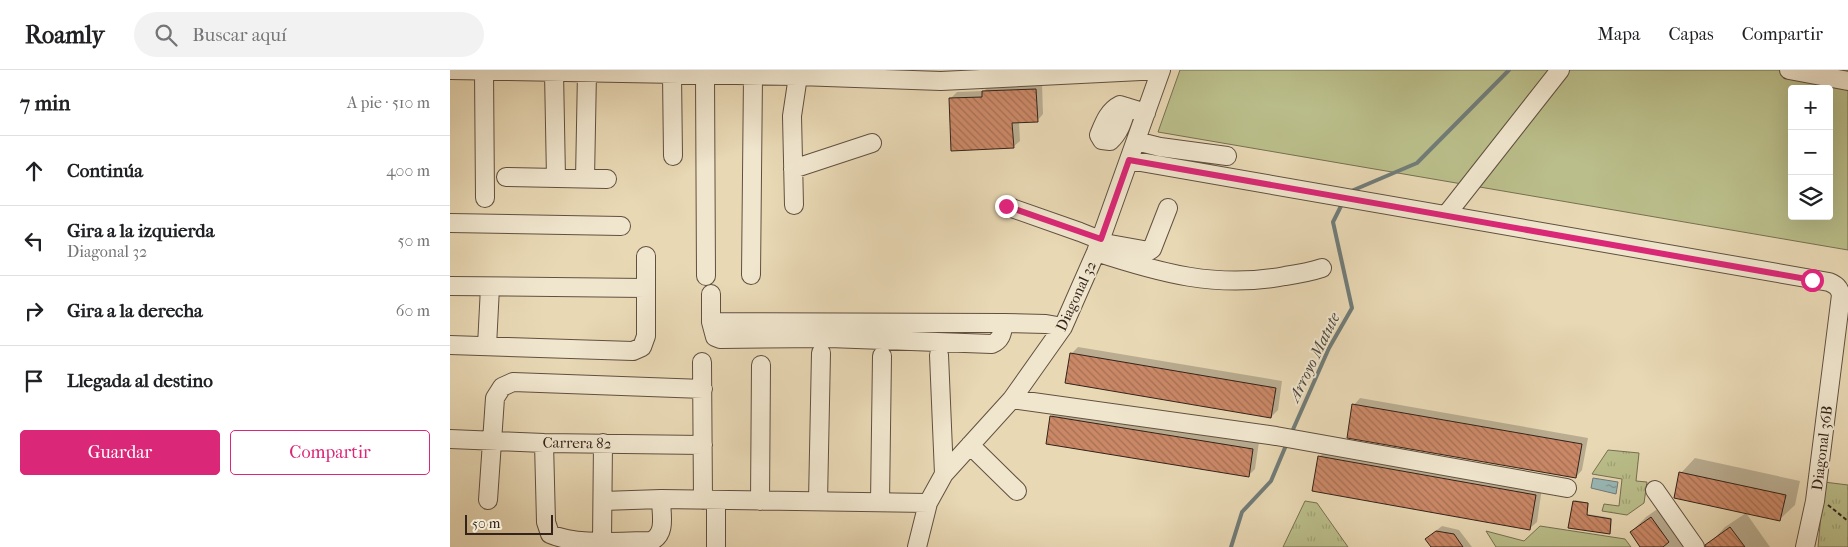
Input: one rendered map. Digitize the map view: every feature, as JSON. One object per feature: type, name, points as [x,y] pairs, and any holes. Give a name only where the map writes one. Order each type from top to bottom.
[{"type":"street","points":[[450,70],[798,76],[941,82],[1161,70]]},
{"type":"street","name":"Diagonal 32","points":[[917,547],[928,502],[944,474],[1012,400],[1063,327],[1098,246],[1161,70]]},
{"type":"street","points":[[1129,160],[1446,215],[1560,70]]},
{"type":"street","points":[[1789,70],[1839,76]]},
{"type":"street","points":[[484,71],[485,198]]},
{"type":"street","points":[[554,72],[556,178]]},
{"type":"street","points":[[585,179],[586,72]]},
{"type":"street","points":[[672,74],[673,156]]},
{"type":"street","points":[[706,74],[706,276]]},
{"type":"street","points":[[751,275],[753,75]]},
{"type":"street","points":[[794,205],[792,116],[798,76]]},
{"type":"street","points":[[1127,107],[1146,113]]},
{"type":"street","points":[[1136,142],[1227,156]]},
{"type":"street","points":[[793,169],[872,143]]},
{"type":"street","points":[[506,177],[607,179]]},
{"type":"street","points":[[1006,206],[1160,272],[1210,281],[1261,280],[1310,272],[1322,268]]},
{"type":"street","points":[[1098,246],[1118,246],[1149,252],[1152,249],[1168,208]]},
{"type":"street","name":"Diagonal 36B","points":[[1446,215],[1829,282],[1840,289],[1841,295],[1815,501],[1805,547]]},
{"type":"street","points":[[450,223],[621,226]]},
{"type":"street","points":[[450,345],[633,351],[642,346],[646,336],[646,256]]},
{"type":"street","points":[[450,286],[645,288]]},
{"type":"street","points":[[487,346],[490,287]]},
{"type":"street","points":[[711,294],[711,322],[1004,323],[1046,324],[1063,327]]},
{"type":"street","points":[[818,502],[820,353]]},
{"type":"street","points":[[938,355],[944,474]]},
{"type":"street","points":[[880,502],[882,356]]},
{"type":"street","points":[[702,362],[703,445],[716,547]]},
{"type":"street","points":[[760,500],[761,365]]},
{"type":"street","points":[[488,500],[495,398],[502,387],[513,382],[703,389]]},
{"type":"street","points":[[1012,400],[1276,436],[1567,488]]},
{"type":"street","name":"Carrera 82","points":[[450,439],[544,443],[703,445]]},
{"type":"street","points":[[544,443],[546,522],[550,534],[561,538],[602,541],[651,541],[658,538],[662,531],[661,499]]},
{"type":"street","points":[[602,541],[603,443]]},
{"type":"street","points":[[970,446],[1017,491]]},
{"type":"street","points":[[1655,490],[1695,547]]},
{"type":"street","points":[[603,501],[661,499],[928,502]]},
{"type":"path","points":[[1815,501],[1826,503],[1848,521]]},
{"type":"green space","points":[[1180,70],[1848,70],[1848,250],[1158,132]]},
{"type":"green space","points":[[1608,450],[1639,453],[1636,481],[1647,482],[1644,503],[1627,515],[1602,511],[1604,504],[1619,506],[1622,479],[1592,474]]},
{"type":"green space","points":[[1824,482],[1848,485],[1848,547],[1818,547]]},
{"type":"green space","points":[[1305,501],[1317,503],[1348,547],[1283,547]]},
{"type":"green space","points":[[1540,526],[1625,539],[1631,547],[1496,547],[1486,531],[1524,541]]},
{"type":"water","points":[[1593,478],[1618,482],[1616,494],[1591,488]]},
{"type":"building","points":[[1036,89],[1038,122],[1012,123],[1014,148],[951,151],[949,98],[982,97],[982,91]]},
{"type":"building","points":[[1070,353],[1276,388],[1271,418],[1065,383]]},
{"type":"building","points":[[1352,404],[1582,444],[1576,478],[1347,438]]},
{"type":"building","points":[[1050,416],[1253,449],[1249,477],[1046,444]]},
{"type":"building","points":[[1318,456],[1536,495],[1530,530],[1312,491]]},
{"type":"building","points":[[1679,472],[1786,495],[1780,521],[1674,498]]},
{"type":"building","points":[[1573,501],[1588,503],[1587,515],[1611,519],[1610,534],[1568,528]]},
{"type":"building","points":[[1651,517],[1669,542],[1663,547],[1640,547],[1630,532]]},
{"type":"building","points":[[1730,527],[1745,547],[1705,547],[1705,545]]},
{"type":"building","points":[[1436,531],[1454,534],[1463,547],[1431,547],[1425,539]]},
{"type":"waterway","name":"Arroyo Matute","points":[[1349,192],[1417,163],[1509,70]]},
{"type":"waterway","name":"Arroyo Matute","points":[[1291,434],[1329,348],[1352,308],[1333,222],[1343,202]]},
{"type":"waterway","name":"Arroyo Matute","points":[[1231,547],[1242,512],[1271,481],[1287,443]]},
{"type":"route","points":[[1006,206],[1101,239],[1129,160],[1337,195],[1812,280]]}]
